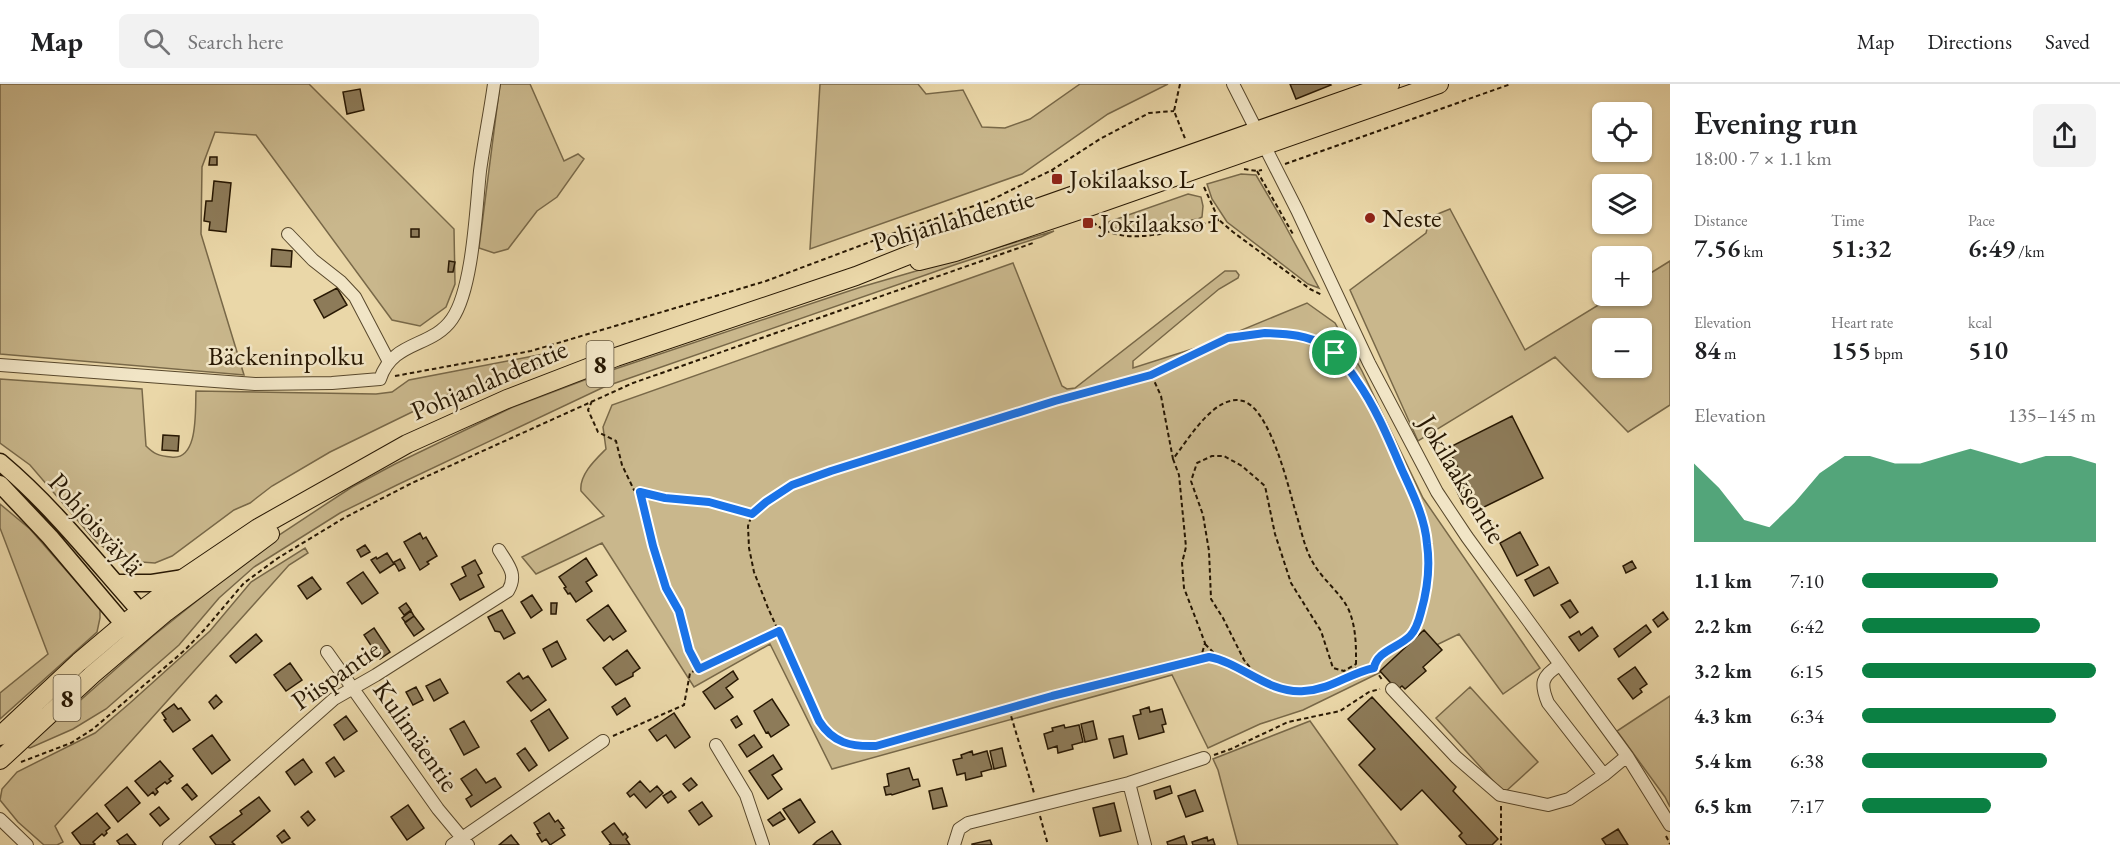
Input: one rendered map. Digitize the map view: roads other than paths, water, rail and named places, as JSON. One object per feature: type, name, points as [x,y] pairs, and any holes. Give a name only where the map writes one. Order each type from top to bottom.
[{"type":"highway","name":"Pohjanlahdentie","points":[[1261,139],[1390,84]]},
{"type":"highway","name":"Pohjanlahdentie","points":[[146,618],[184,578],[258,528],[407,444],[507,399],[616,357],[856,276],[949,239],[1439,84]]},
{"type":"highway","name":"Pohjanlahdentie","points":[[129,631],[322,493]]},
{"type":"highway","name":"8","points":[[0,736],[71,669],[129,631]]},
{"type":"highway","name":"8","points":[[7,762],[129,631]]},
{"type":"main road","name":"Pohjoisväylä","points":[[0,462],[59,518],[146,618]]},
{"type":"main road","name":"Pohjoisväylä","points":[[0,484],[57,544],[129,631]]},
{"type":"main road","points":[[116,582],[152,583],[184,578]]},
{"type":"street","name":"Bäckeninpolku","points":[[0,364],[255,384],[332,383],[380,379],[388,360],[432,336],[452,321],[458,308],[474,236],[484,140],[494,84]]},
{"type":"street","name":"Jokilaaksontie","points":[[1233,84],[1369,363],[1437,492],[1467,537],[1627,756],[1670,825]]},
{"type":"street","points":[[288,234],[313,260],[341,282],[355,297],[388,360]]},
{"type":"street","name":"Piispantie","points":[[169,845],[334,699],[508,591],[513,582],[512,573],[499,550]]},
{"type":"street","name":"Kulimäentie","points":[[327,652],[461,843]]},
{"type":"street","points":[[1560,665],[1551,670],[1542,681],[1543,691],[1555,713],[1604,775]]},
{"type":"street","points":[[1392,689],[1456,757],[1500,795],[1557,806],[1604,775],[1627,756]]},
{"type":"street","points":[[461,843],[603,741]]},
{"type":"street","points":[[716,745],[746,795],[763,845]]},
{"type":"street","points":[[954,845],[959,829],[968,823],[1129,783],[1204,758]]},
{"type":"street","points":[[1129,783],[1145,845]]},
{"type":"street","points":[[0,819],[27,845]]},
{"type":"place","name":"Jokilaakso L","points":[[1057,179]]},
{"type":"place","name":"Neste","points":[[1370,218]]},
{"type":"place","name":"Jokilaakso I","points":[[1088,223]]}]
